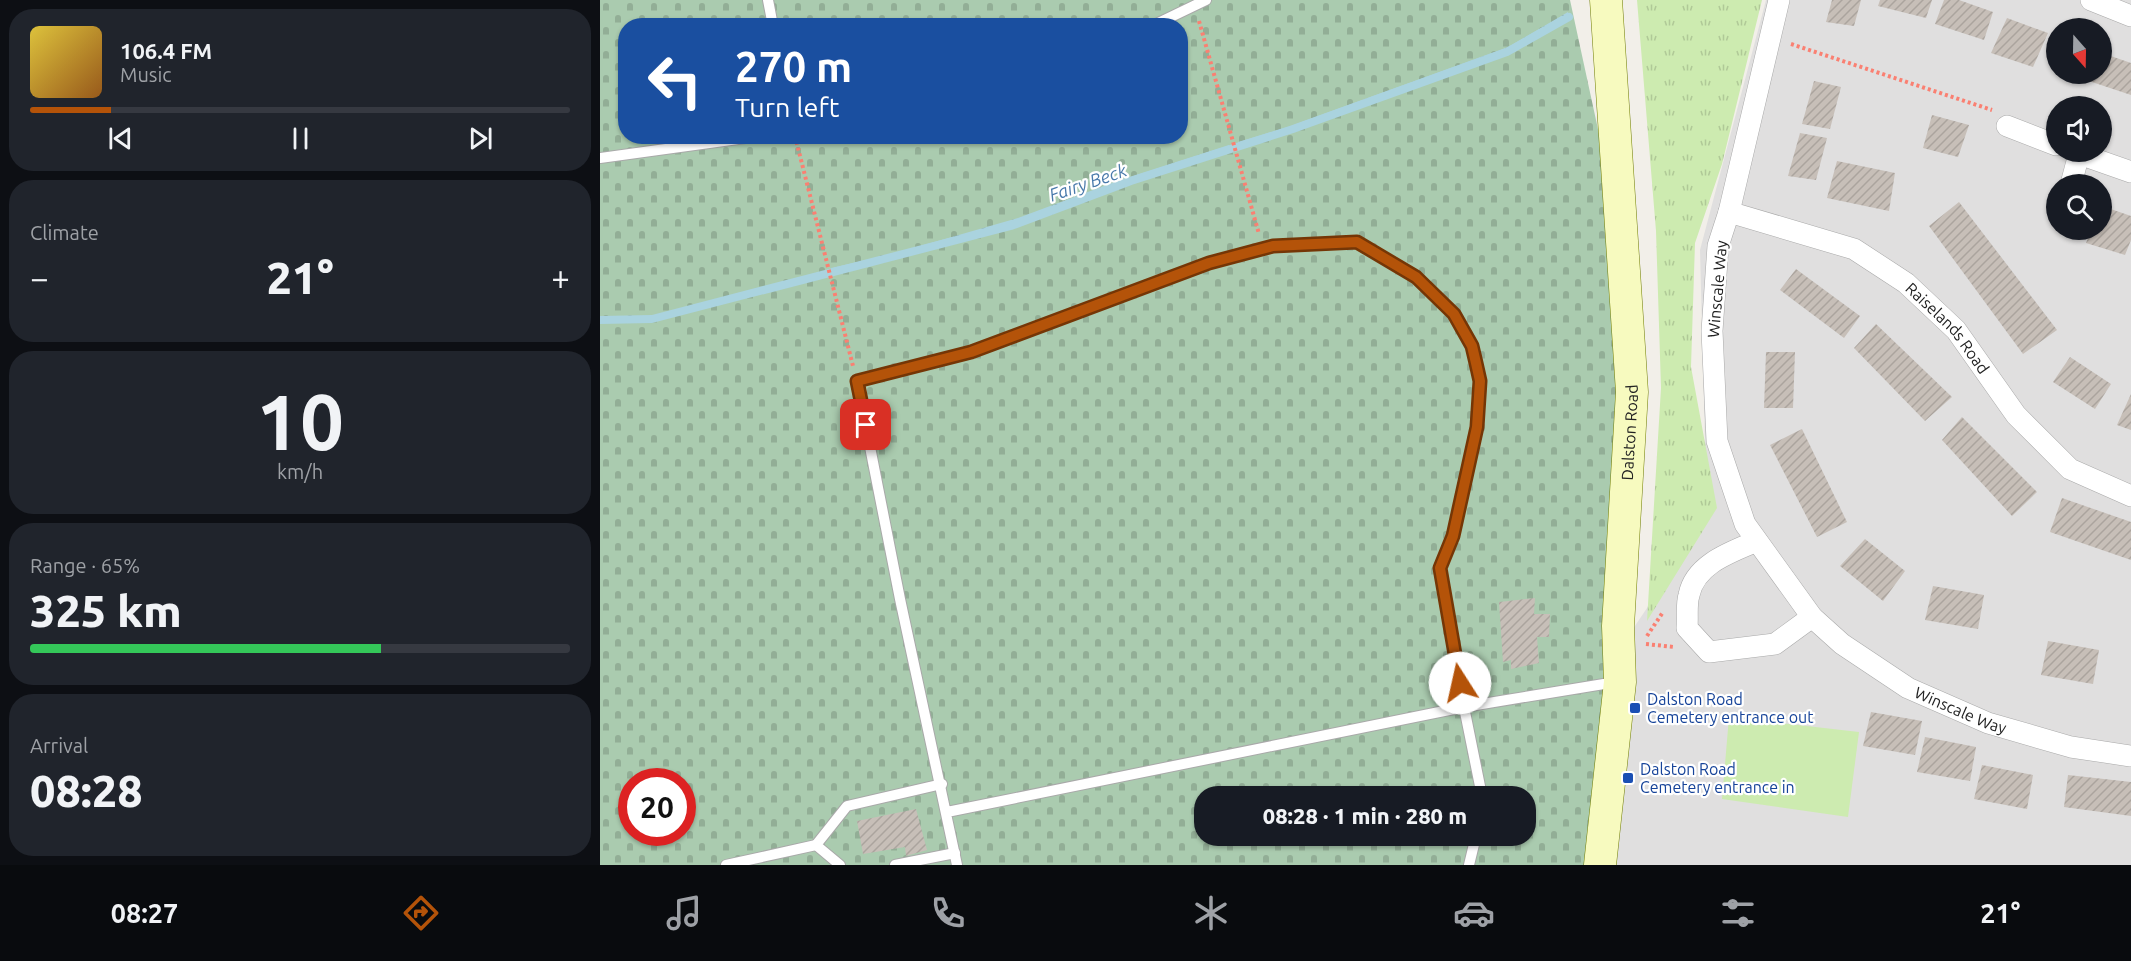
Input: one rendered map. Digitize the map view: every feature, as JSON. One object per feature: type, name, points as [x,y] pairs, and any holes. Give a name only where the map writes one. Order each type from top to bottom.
[{"type":"main road","name":"Dalston Road","points":[[1600,865],[1620,682],[1618,626],[1632,392],[1606,0]]},
{"type":"street","name":"Winscale Way","points":[[1779,0],[1729,212],[1718,246],[1712,331],[1717,441],[1745,524],[1812,617],[1842,644],[1908,688],[1988,723],[2072,747],[2131,756]]},
{"type":"street","points":[[2091,0],[2131,16]]},
{"type":"street","points":[[2007,126],[2046,141]]},
{"type":"street","points":[[2103,162],[2131,172]]},
{"type":"street","name":"Raiselands Road","points":[[1729,212],[1854,249],[1906,283],[1956,330],[2016,415],[2070,469],[2131,496]]},
{"type":"street","points":[[1756,541],[1724,555],[1698,574],[1689,594],[1687,628],[1709,652],[1775,644],[1812,617]]},
{"type":"lane","points":[[768,0],[771,18]]},
{"type":"lane","points":[[1169,18],[1206,0]]},
{"type":"lane","points":[[600,158],[702,144]]},
{"type":"lane","points":[[957,865],[942,784],[900,599],[857,381],[971,352],[1209,263],[1263,249],[1357,242],[1416,277],[1454,314],[1472,346],[1480,381],[1477,427],[1453,536],[1440,568],[1480,786]]},
{"type":"lane","points":[[947,812],[1464,706],[1620,682]]},
{"type":"lane","points":[[726,865],[816,845],[846,806],[942,784]]},
{"type":"lane","points":[[816,845],[840,865]]},
{"type":"lane","points":[[1469,865],[1474,846]]},
{"type":"lane","points":[[895,865],[955,852]]},
{"type":"path","points":[[1195,6],[1263,249]]},
{"type":"path","points":[[1771,38],[1996,112],[2007,126]]},
{"type":"path","points":[[797,144],[857,381]]},
{"type":"shaded area","points":[[1766,0],[2131,0],[2131,865],[1594,865],[1616,654],[1707,519],[1700,250]]},
{"type":"green space","points":[[600,0],[1570,0],[1622,240],[1632,392],[1594,865],[600,865]]},
{"type":"green space","points":[[1637,0],[1762,0],[1722,164],[1695,243],[1691,367],[1717,508],[1647,621],[1661,388],[1656,231]]},
{"type":"green space","points":[[1729,717],[1859,732],[1848,817],[1722,799]]},
{"type":"water","points":[[1568,12],[1569,17],[1565,21],[1507,52],[1240,146],[1238,142],[1288,127],[1508,47]]},
{"type":"water","points":[[1229,145],[1230,149],[1131,181],[1011,226],[833,274],[831,268],[889,255],[1018,218],[1120,180]]},
{"type":"building","points":[[1832,0],[1861,0],[1854,26],[1826,22]]},
{"type":"building","points":[[1880,0],[1932,0],[1926,18],[1878,6]]},
{"type":"building","points":[[1944,0],[1959,0],[1993,12],[1984,40],[1935,24]]},
{"type":"building","points":[[2007,18],[2046,32],[2046,38],[2033,67],[1991,53]]},
{"type":"building","points":[[2112,56],[2131,63],[2131,95],[2098,84],[2112,84]]},
{"type":"building","points":[[1814,81],[1841,87],[1830,129],[1802,124]]},
{"type":"building","points":[[1932,115],[1969,125],[1958,157],[1923,148]]},
{"type":"building","points":[[1800,133],[1827,138],[1816,180],[1788,176]]},
{"type":"building","points":[[1837,161],[1895,173],[1889,211],[1827,198]]},
{"type":"building","points":[[1959,202],[2057,330],[2023,354],[1929,226]]},
{"type":"building","points":[[2112,209],[2131,216],[2131,240],[2125,255],[2086,243],[2087,240],[2112,240]]},
{"type":"building","points":[[1796,269],[1860,316],[1844,338],[1780,290]]},
{"type":"building","points":[[1876,324],[1952,397],[1925,421],[1854,348]]},
{"type":"building","points":[[1766,352],[1795,352],[1793,408],[1764,408]]},
{"type":"building","points":[[2070,357],[2111,384],[2095,409],[2053,382]]},
{"type":"building","points":[[2131,394],[2131,430],[2117,425]]},
{"type":"building","points":[[1962,417],[2037,492],[2012,516],[1942,440]]},
{"type":"building","points":[[1802,429],[1847,522],[1817,537],[1770,445]]},
{"type":"building","points":[[2062,498],[2131,522],[2131,560],[2050,532]]},
{"type":"building","points":[[1865,539],[1905,571],[1883,601],[1840,566]]},
{"type":"building","points":[[1933,586],[1984,595],[1978,629],[1925,620]]},
{"type":"building","points":[[1535,598],[1534,614],[1550,614],[1549,637],[1537,637],[1539,663],[1511,669],[1511,660],[1503,662],[1499,602]]},
{"type":"building","points":[[2048,641],[2099,650],[2093,684],[2041,675]]},
{"type":"building","points":[[1871,712],[1922,721],[1915,755],[1863,746]]},
{"type":"building","points":[[1925,737],[1976,747],[1970,781],[1917,772]]},
{"type":"building","points":[[1982,765],[2033,775],[2027,809],[1974,799]]},
{"type":"building","points":[[2068,775],[2131,782],[2131,816],[2064,807]]},
{"type":"building","points":[[916,809],[927,850],[906,856],[905,847],[863,854],[857,821]]},
{"type":"waterway","name":"Fairy Beck","points":[[600,320],[652,319],[1011,226],[1131,181],[1293,129],[1507,52],[1569,17]]},
{"type":"place","name":"Dalston Road Cemetery entrance out","points":[[1635,708]]},
{"type":"place","name":"Dalston Road Cemetery entrance in","points":[[1628,778]]},
{"type":"route","points":[[866,425],[857,381],[971,352],[1209,263],[1273,246],[1357,242],[1416,277],[1454,314],[1472,346],[1476,363],[1480,381],[1477,427],[1453,536],[1440,568],[1460,683]]}]
